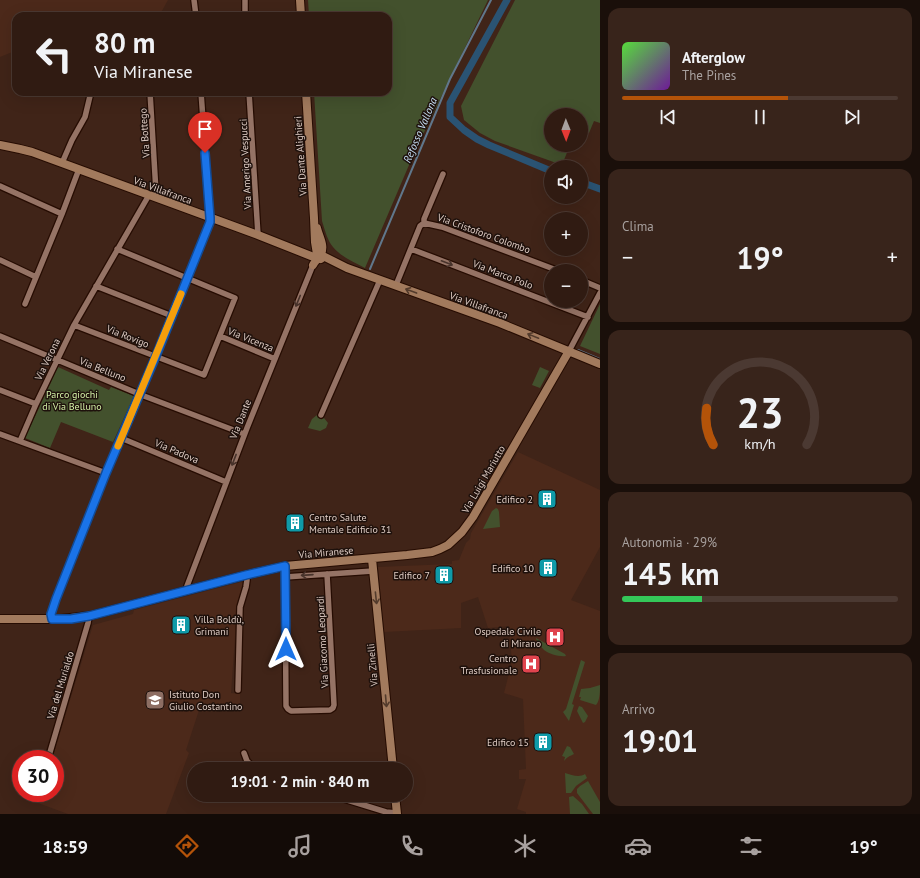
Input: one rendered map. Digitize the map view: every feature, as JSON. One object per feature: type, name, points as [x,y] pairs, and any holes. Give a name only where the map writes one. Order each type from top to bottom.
[{"type":"main road","points":[[300,0],[301,12]]},
{"type":"main road","name":"Via Dante Alighieri","points":[[306,96],[315,242],[318,257]]},
{"type":"main road","name":"Via Villafranca","points":[[0,145],[20,148],[79,169],[311,256],[318,257],[332,265],[347,268],[500,323],[600,364]]},
{"type":"main road","name":"Via Dante Alighieri","points":[[314,218],[322,241]]},
{"type":"main road","points":[[318,257],[323,246],[322,241]]},
{"type":"main road","name":"Via Villafranca","points":[[322,241],[333,256],[347,268]]},
{"type":"main road","name":"Via Dante","points":[[313,265],[318,257]]},
{"type":"main road","name":"Via Luigi Mariutto","points":[[372,559],[432,552],[448,545],[457,538],[473,517],[569,351]]},
{"type":"main road","name":"Via Miranese","points":[[0,619],[71,619],[89,616],[285,566],[372,559]]},
{"type":"main road","name":"Via Zinelli","points":[[372,559],[392,762]]},
{"type":"main road","points":[[396,802],[397,813]]},
{"type":"street","points":[[194,0],[196,12]]},
{"type":"street","points":[[244,0],[245,12]]},
{"type":"street","points":[[62,163],[72,140],[85,117],[90,96]]},
{"type":"street","name":"Via Bottego","points":[[150,96],[156,192],[152,196]]},
{"type":"street","points":[[52,619],[51,614],[56,599],[106,473],[156,356],[210,222],[201,96]]},
{"type":"street","name":"Via Amerigo Vespucci","points":[[249,96],[258,235]]},
{"type":"street","points":[[25,304],[79,169]]},
{"type":"street","points":[[396,286],[420,226],[424,223],[424,219],[443,174]]},
{"type":"street","points":[[0,186],[62,214]]},
{"type":"street","name":"Via Verona","points":[[20,441],[56,360],[74,324],[117,249],[152,196]]},
{"type":"street","name":"Via Cristoforo Colombo","points":[[424,223],[442,227],[544,265]]},
{"type":"street","name":"Via Vicenza","points":[[117,249],[235,298],[220,336],[275,359]]},
{"type":"street","name":"Via Marco Polo","points":[[411,249],[588,317]]},
{"type":"street","points":[[0,260],[36,277]]},
{"type":"street","name":"Via Dante","points":[[188,590],[187,586],[244,434],[313,265]]},
{"type":"street","points":[[321,415],[380,280]]},
{"type":"street","points":[[588,283],[600,288]]},
{"type":"street","points":[[96,286],[172,316]]},
{"type":"street","points":[[569,351],[600,293]]},
{"type":"street","name":"Via Rovigo","points":[[74,324],[204,375],[220,336]]},
{"type":"street","name":"Via Belluno","points":[[0,336],[140,394],[244,434]]},
{"type":"street","points":[[0,390],[36,404]]},
{"type":"street","points":[[0,434],[106,473]]},
{"type":"street","name":"Via Padova","points":[[121,438],[226,482]]},
{"type":"street","points":[[285,566],[285,577],[373,571]]},
{"type":"street","name":"Via Giacomo Leopardi","points":[[285,577],[286,706],[292,711],[330,710],[334,705],[327,574]]},
{"type":"street","points":[[238,690],[240,607],[246,587],[246,575]]},
{"type":"street","name":"Via del Murialdo","points":[[51,750],[89,616]]},
{"type":"street","points":[[244,753],[247,762]]},
{"type":"street","points":[[354,802],[386,812],[397,813]]},
{"type":"shaded area","points":[[0,0],[168,0],[161,12],[12,12],[12,52],[0,57]]},
{"type":"shaded area","name":"Ospedale Civile di Mirano","points":[[518,452],[600,490],[600,547],[571,600],[600,611],[600,814],[526,814],[526,812],[517,809],[526,779],[519,779],[519,770],[526,769],[523,699],[504,693],[512,662],[509,626],[488,628],[478,597],[461,603],[461,628],[384,632],[378,567],[452,564],[452,561],[459,560],[466,543],[470,539],[471,533]]},
{"type":"shaded area","name":"Istituto Don Giulio Costantino","points":[[241,582],[244,585],[237,608],[231,693],[240,694],[240,705],[200,707],[186,750],[189,753],[166,814],[68,814],[38,803],[64,802],[64,750],[55,750],[93,625],[133,614],[134,610]]},
{"type":"green space","points":[[308,0],[488,0],[415,151],[365,268],[336,251],[326,235],[322,221],[314,96],[392,96],[392,12],[309,12]]},
{"type":"green space","points":[[515,0],[600,0],[600,123],[594,121],[589,133],[588,108],[544,108],[544,152],[567,152],[564,160],[548,160],[495,141],[480,133],[464,120],[461,106]]},
{"type":"green space","points":[[600,304],[600,354],[580,346]]},
{"type":"green space","name":"Parco giochi di Via Belluno","points":[[58,367],[109,390],[111,387],[134,396],[113,442],[61,422],[50,448],[25,438]]},
{"type":"green space","points":[[540,367],[549,371],[540,388],[532,385]]},
{"type":"green space","points":[[317,415],[324,418],[328,423],[326,428],[320,431],[308,428],[312,419]]},
{"type":"green space","points":[[496,508],[499,512],[500,527],[483,529],[492,511]]},
{"type":"green space","points":[[536,638],[565,654],[566,656],[558,656],[544,650]]},
{"type":"green space","points":[[581,660],[585,662],[572,704],[574,705],[569,721],[563,712],[566,709]]},
{"type":"green space","points":[[600,685],[599,698],[596,705],[580,700],[581,697],[579,697],[581,689]]},
{"type":"green space","points":[[579,706],[582,707],[588,716],[583,723],[577,711]]},
{"type":"green space","points":[[567,746],[570,747],[574,754],[564,761],[565,757],[562,756]]},
{"type":"green space","points":[[565,773],[578,776],[585,774],[587,778],[576,786],[571,793],[566,793]]},
{"type":"green space","points":[[588,781],[600,802],[600,814],[593,814],[577,793],[577,789]]},
{"type":"green space","points":[[573,796],[582,804],[589,814],[570,814],[569,797]]},
{"type":"waterway","name":"Refosso Vallona","points":[[370,269],[450,79],[491,0]]},
{"type":"waterway","points":[[507,0],[450,103],[450,117],[464,130],[477,139],[544,168]]},
{"type":"waterway","points":[[588,185],[600,189]]},
{"type":"waterway","name":"Refosso Vallona","points":[[578,350],[600,359]]},
{"type":"slow traffic","points":[[118,446],[181,294]]},
{"type":"place","name":"Edifico 2","points":[[547,499]]},
{"type":"place","name":"Centro Salute Mentale Edificio 31","points":[[295,523]]},
{"type":"place","name":"Edifico 10","points":[[548,568]]},
{"type":"place","name":"Edifico 7","points":[[444,575]]},
{"type":"place","name":"Villa Boldù, Grimani","points":[[181,625]]},
{"type":"place","name":"Ospedale Civile di Mirano","points":[[555,637]]},
{"type":"place","name":"Centro Trasfusionale","points":[[531,664]]},
{"type":"place","name":"Istituto Don Giulio Costantino","points":[[155,700]]},
{"type":"place","name":"Edifico 15","points":[[543,742]]},
{"type":"route","points":[[205,153],[210,222],[156,356],[106,473],[51,614],[52,619],[71,619],[89,616],[285,566],[286,649]]}]
